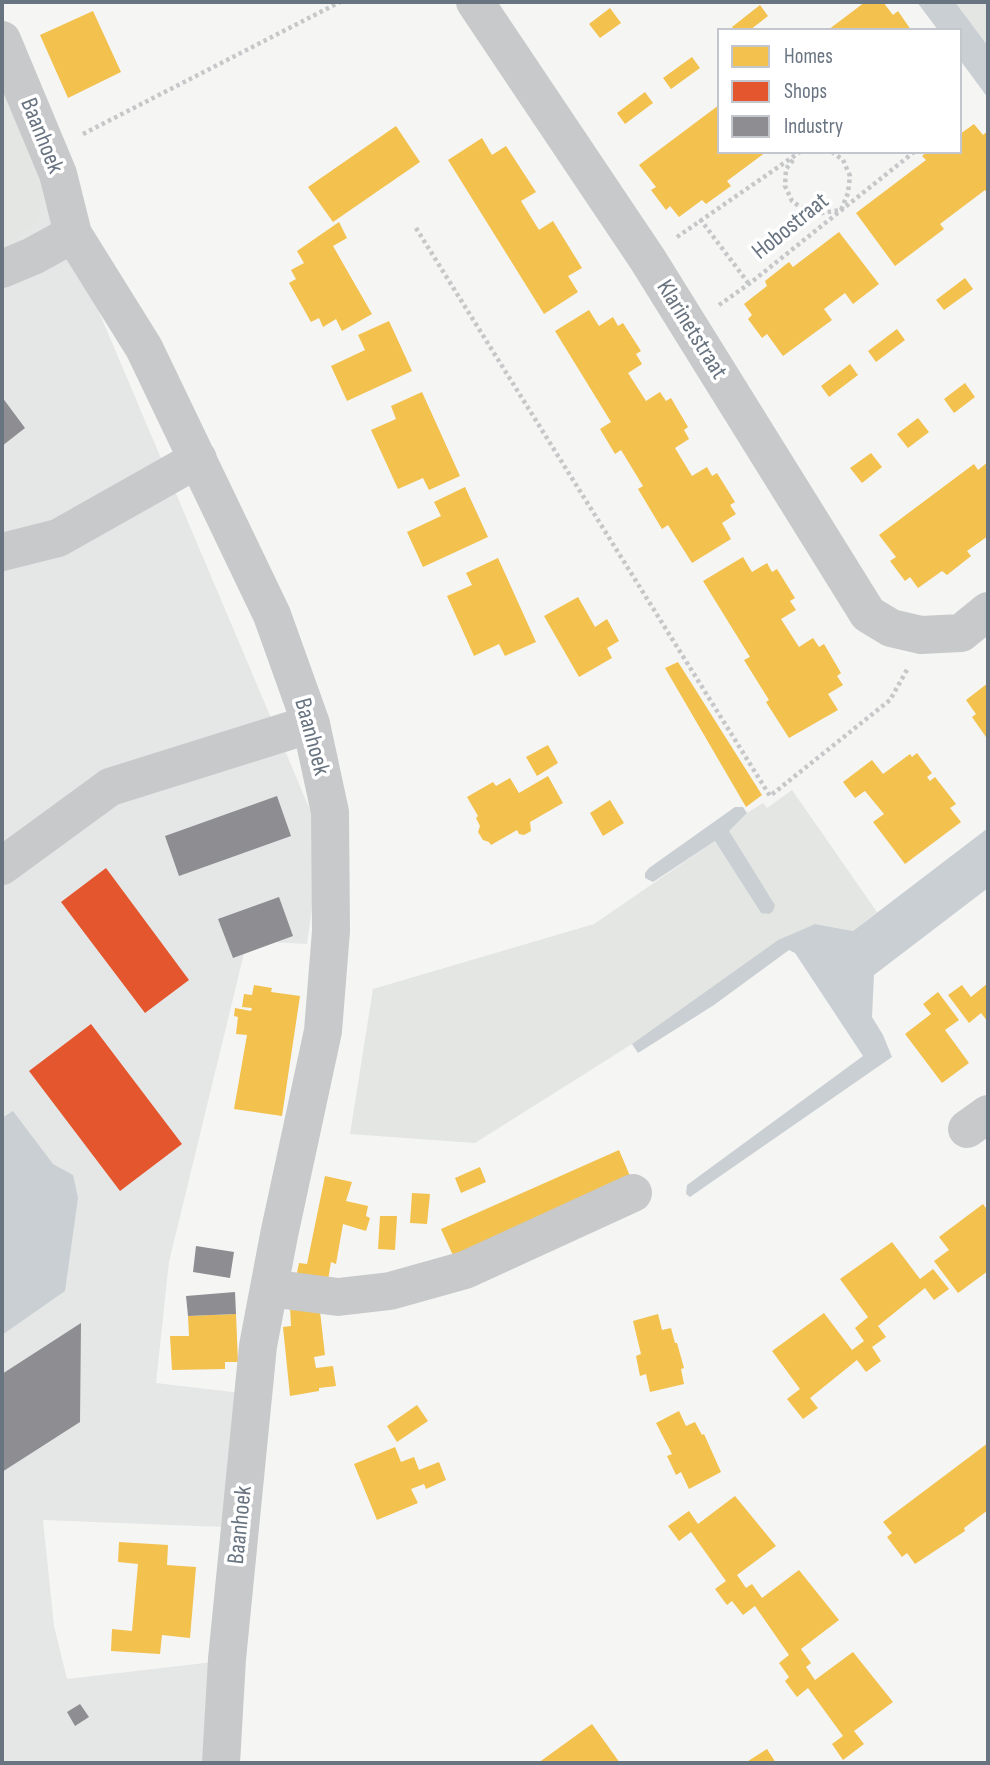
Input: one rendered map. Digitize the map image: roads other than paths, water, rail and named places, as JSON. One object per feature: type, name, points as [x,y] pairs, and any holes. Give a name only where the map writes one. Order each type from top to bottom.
[{"type":"street","name":"Klarinetstraat","points":[[475,2],[648,260],[868,614],[891,628],[921,635],[961,633],[988,611]]},
{"type":"street","name":"Baanhoek","points":[[2,40],[58,174],[73,234],[144,348],[272,615],[311,724],[330,812],[331,931],[323,1031],[258,1346],[228,1659],[221,1763]]},
{"type":"street","points":[[2,269],[73,234]]},
{"type":"street","points":[[2,552],[58,538],[198,459]]},
{"type":"street","points":[[2,866],[110,787],[311,724]]},
{"type":"street","points":[[269,1288],[338,1297],[390,1291],[465,1270],[634,1193]]}]
